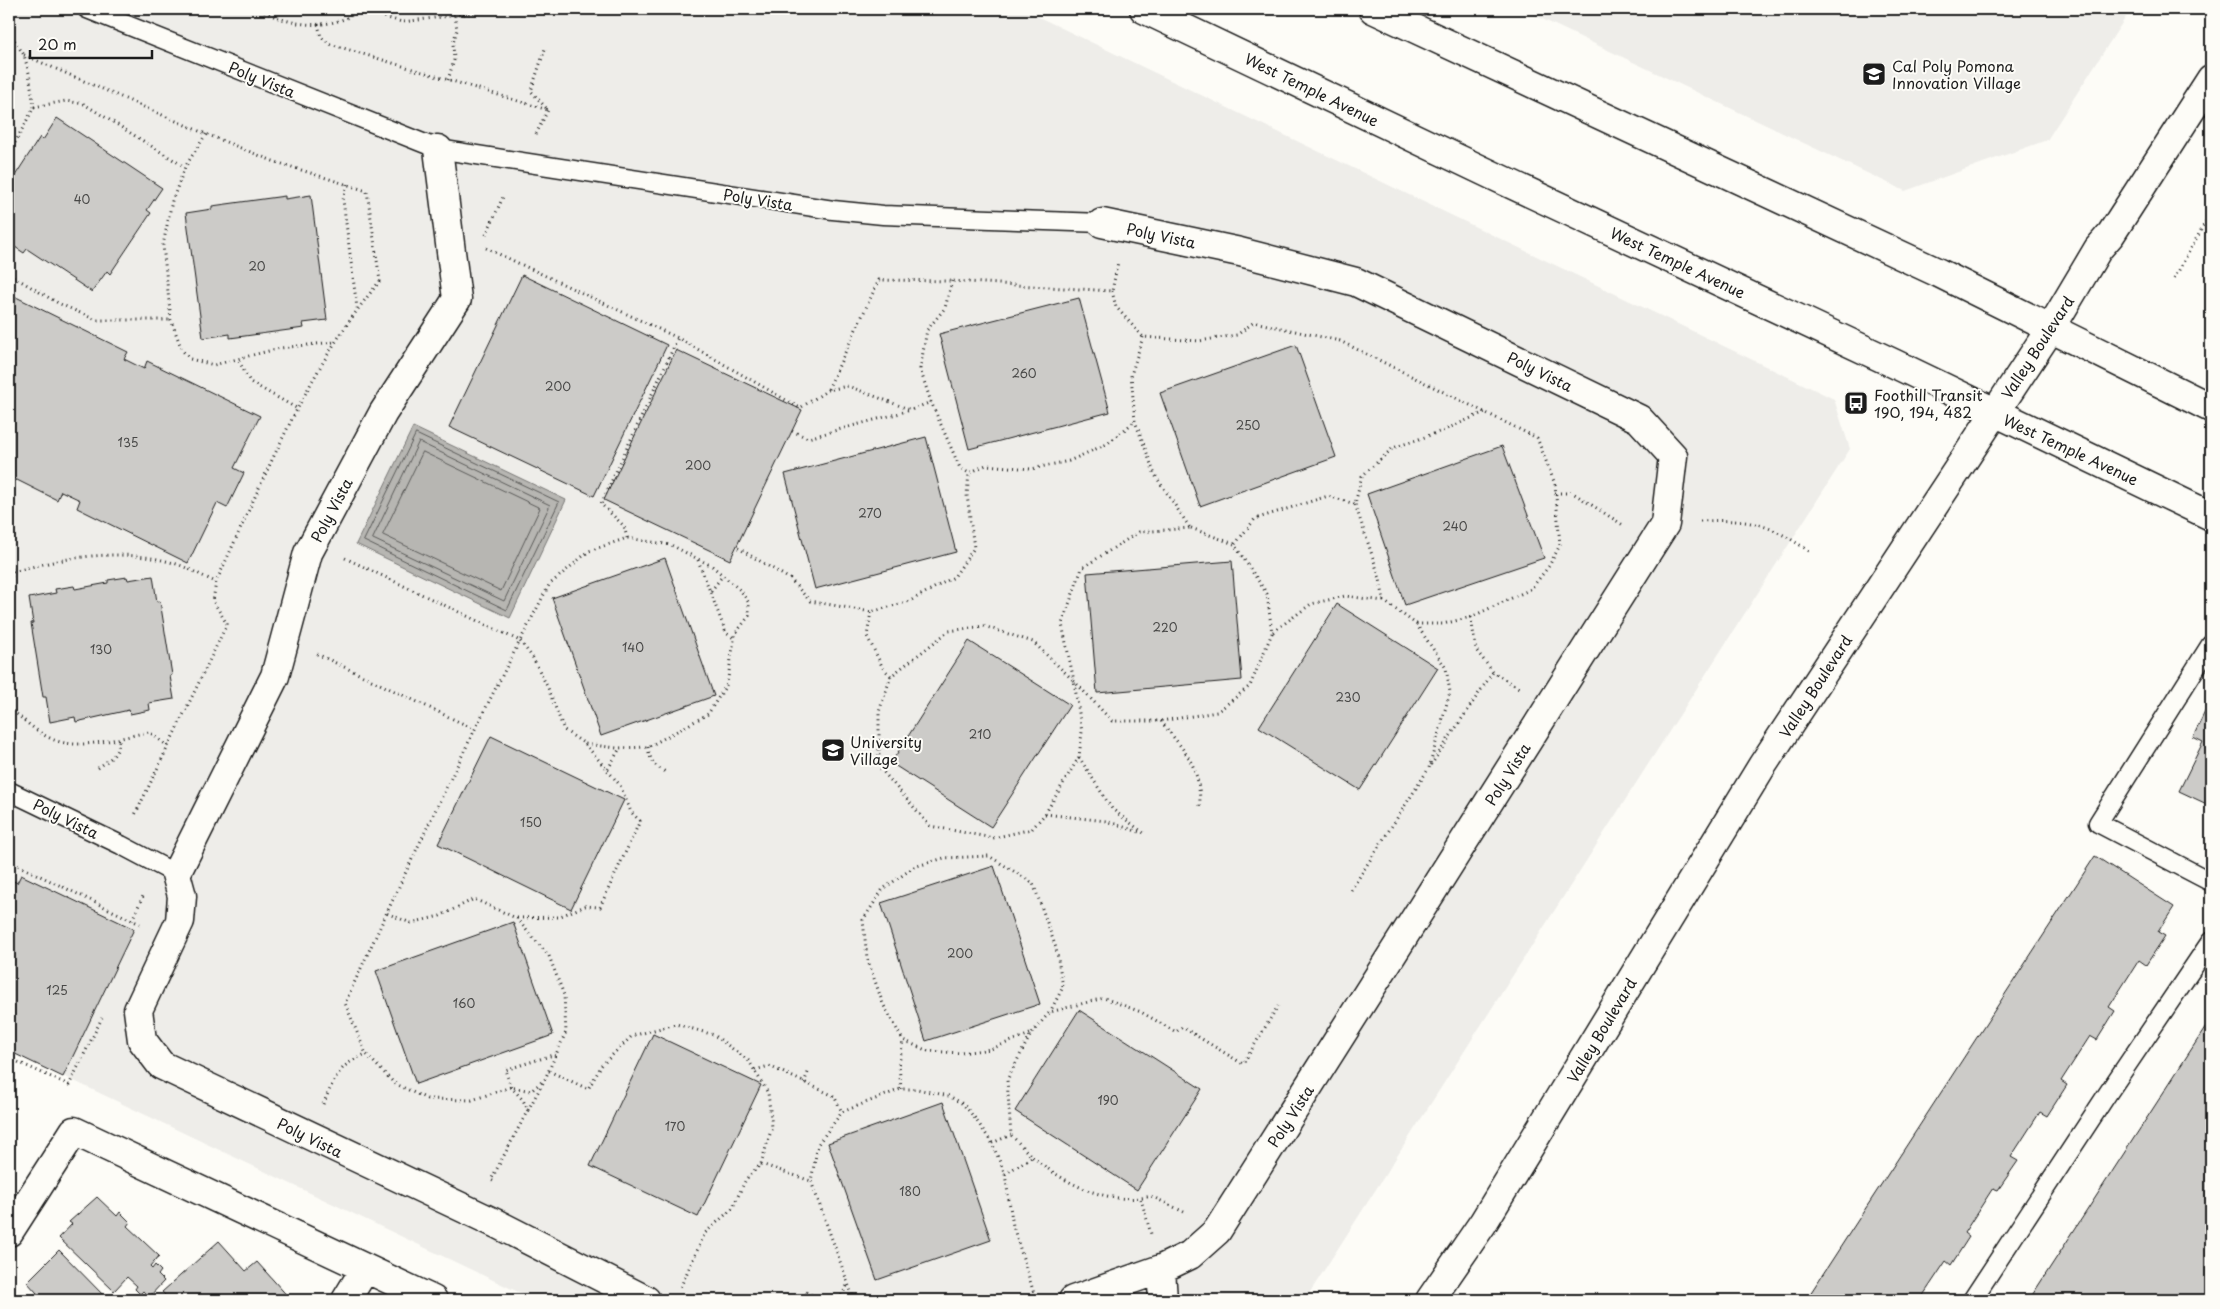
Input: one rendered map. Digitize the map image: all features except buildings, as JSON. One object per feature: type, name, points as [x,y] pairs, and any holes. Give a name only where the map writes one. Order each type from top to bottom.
[{"type":"street","name":"West Temple Avenue","points":[[1144,9],[2211,516]]},
{"type":"street","points":[[1373,9],[1939,272],[2211,408]]},
{"type":"street","name":"Valley Boulevard","points":[[1430,1300],[1483,1223],[1762,766],[2051,328],[2098,249],[2111,234],[2211,79]]},
{"type":"street","name":"Poly Vista","points":[[438,149],[457,299],[383,413],[308,554],[275,676],[176,874],[182,896],[180,921],[138,1010],[142,1040],[161,1065],[307,1136],[497,1224],[646,1300]]},
{"type":"street","name":"Poly Vista","points":[[1072,1300],[1161,1270],[1190,1255],[1217,1231],[1665,524],[1673,456],[1639,419],[1356,282],[1240,252],[1113,225]]},
{"type":"street","points":[[9,1232],[74,1131],[365,1270],[433,1300]]},
{"type":"street","points":[[346,1300],[365,1270]]},
{"type":"street","points":[[1161,1270],[1163,1300]]},
{"type":"lane","name":"Poly Vista","points":[[86,9],[438,149],[833,210],[883,215],[1113,225]]},
{"type":"lane","points":[[2211,644],[2098,824],[2211,882]]},
{"type":"lane","name":"Poly Vista","points":[[9,791],[176,874]]},
{"type":"lane","points":[[1972,1300],[2102,1101],[2211,941]]},
{"type":"path","points":[[260,9],[281,20],[318,24],[341,21],[361,9]]},
{"type":"path","points":[[372,9],[384,18],[394,21],[412,22],[506,9]]},
{"type":"path","points":[[448,80],[454,60],[453,43],[457,30],[455,16]]},
{"type":"path","points":[[318,24],[321,37],[330,44],[548,110]]},
{"type":"path","points":[[9,32],[24,55],[29,73],[34,108],[10,152]]},
{"type":"path","points":[[546,46],[531,91],[548,110]]},
{"type":"path","points":[[24,55],[206,134],[274,161],[366,191],[380,281],[357,309],[334,342],[298,409],[216,582],[213,600],[227,624],[121,845]]},
{"type":"path","points":[[34,108],[66,101],[84,104],[186,168]]},
{"type":"path","points":[[533,140],[548,110]]},
{"type":"path","points":[[206,134],[186,168],[172,201],[163,245],[171,320],[182,350],[190,359],[214,365],[280,348],[334,342]]},
{"type":"path","points":[[347,184],[343,200],[357,309]]},
{"type":"path","points":[[484,237],[503,197]]},
{"type":"path","points":[[2174,279],[2211,212]]},
{"type":"path","points":[[1113,225],[1112,291],[1116,307],[1143,337],[1199,341],[1237,335],[1254,322],[1340,341],[1537,438],[1554,484],[1560,545],[1549,566],[1531,589],[1471,617],[1443,624],[1416,624]]},
{"type":"path","points":[[481,245],[678,338],[800,408],[828,390],[848,386],[911,410]]},
{"type":"path","points":[[9,274],[58,303],[96,320],[171,320]]},
{"type":"path","points":[[828,390],[878,280],[952,281],[1112,291]]},
{"type":"path","points":[[952,281],[945,308],[927,330],[920,369],[931,402],[960,468],[969,473]]},
{"type":"path","points":[[1143,337],[1131,376],[1134,421],[1155,475],[1191,528]]},
{"type":"path","points":[[627,538],[624,526],[601,504],[678,338]]},
{"type":"path","points":[[239,360],[250,382],[298,409]]},
{"type":"path","points":[[792,431],[808,438],[911,410],[931,402]]},
{"type":"path","points":[[1384,601],[1380,579],[1355,504],[1362,476],[1393,448],[1442,431],[1485,412]]},
{"type":"path","points":[[969,473],[986,466],[1031,469],[1069,461],[1107,444],[1134,421]]},
{"type":"path","points":[[738,548],[790,579],[810,600],[871,612],[910,601],[954,577],[974,548],[966,495],[969,473]]},
{"type":"path","points":[[1555,494],[1573,494],[1628,528],[1736,519],[1759,524],[1783,533],[1809,551]]},
{"type":"path","points":[[1234,544],[1255,519],[1328,496],[1355,504]]},
{"type":"path","points":[[1234,544],[1191,528],[1139,532],[1082,568],[1062,624],[1074,681],[1082,732],[1080,757],[1045,814],[1032,829],[993,838],[930,826],[879,767],[879,712],[891,676],[949,631],[984,626],[1033,642],[1074,681],[1112,721],[1161,720],[1217,712],[1250,686],[1272,632],[1267,594],[1234,544]]},
{"type":"path","points":[[545,1078],[531,1091],[511,1087],[472,1100],[427,1099],[394,1083],[366,1054],[345,1003],[474,729],[549,585],[589,551],[627,538],[671,545],[723,575],[741,591],[748,602],[749,616],[736,634],[727,684],[708,714],[648,747],[620,748],[584,744]]},
{"type":"path","points":[[9,581],[14,572],[53,560],[99,555],[137,556],[171,562],[216,582]]},
{"type":"path","points":[[344,558],[520,641],[537,666],[564,730],[584,744],[608,769],[620,785],[631,812],[640,821],[600,907],[585,906],[558,917],[516,918]]},
{"type":"path","points":[[698,559],[726,632],[736,639]]},
{"type":"path","points":[[9,564],[14,572]]},
{"type":"path","points":[[710,592],[723,575]]},
{"type":"path","points":[[1272,632],[1311,604],[1344,596],[1384,601],[1416,624],[1446,668],[1450,692],[1429,768]]},
{"type":"path","points":[[871,612],[867,636],[883,668],[891,676]]},
{"type":"path","points":[[1471,617],[1476,650],[1493,672],[1548,709]]},
{"type":"path","points":[[319,648],[317,654],[474,729]]},
{"type":"path","points":[[1351,890],[1493,672]]},
{"type":"path","points":[[9,708],[57,741],[86,745],[149,732],[168,746]]},
{"type":"path","points":[[1161,720],[1194,764],[1200,784],[1200,806]]},
{"type":"path","points":[[98,768],[115,755],[120,748],[119,737]]},
{"type":"path","points":[[648,747],[650,761],[657,768],[666,772]]},
{"type":"path","points":[[608,769],[620,748]]},
{"type":"path","points":[[1045,814],[1106,821],[1145,834],[1112,809],[1080,757]]},
{"type":"path","points":[[1031,1034],[992,1048],[961,1053],[928,1050],[903,1040],[883,1004],[867,958],[863,920],[882,889],[914,867],[944,858],[989,856],[1033,883],[1056,948],[1063,987],[1050,1012],[1031,1034],[1007,1080],[1011,1135],[1039,1162],[1080,1188],[1116,1198],[1151,1196],[1217,1231]]},
{"type":"path","points":[[9,861],[147,927]]},
{"type":"path","points":[[132,920],[146,889]]},
{"type":"path","points":[[386,914],[411,923],[440,916],[474,899],[516,918],[549,956],[564,995],[566,1032],[549,1071],[491,1180],[498,1185]]},
{"type":"path","points":[[1050,1012],[1104,998],[1141,1012],[1176,1032],[1182,1027],[1243,1064],[1278,1006]]},
{"type":"path","points":[[9,1058],[69,1085],[104,1015]]},
{"type":"path","points":[[549,1071],[588,1089],[602,1065],[632,1036],[676,1024],[714,1035],[749,1061],[755,1070],[768,1093],[772,1127],[761,1164],[746,1179],[732,1209],[705,1233],[678,1292]]},
{"type":"path","points":[[901,1089],[900,1052],[903,1040]]},
{"type":"path","points":[[307,1136],[340,1070],[350,1061],[366,1054]]},
{"type":"path","points":[[528,1110],[523,1100],[511,1087],[505,1070],[556,1054]]},
{"type":"path","points":[[755,1070],[769,1066],[834,1096],[842,1112]]},
{"type":"path","points":[[804,1083],[809,1070]]},
{"type":"path","points":[[854,1300],[811,1181],[818,1144],[842,1112],[901,1089],[925,1090],[949,1096],[963,1104],[992,1143],[1004,1174],[1013,1226],[1036,1300]]},
{"type":"path","points":[[992,1143],[1011,1135]]},
{"type":"path","points":[[1004,1174],[1033,1156]]},
{"type":"path","points":[[761,1164],[811,1181]]},
{"type":"path","points":[[839,1300],[848,1284]]},
{"type":"path","points":[[806,1292],[821,1300]]},
{"type":"shaded area","name":"University Village","points":[[9,9],[1022,9],[1834,399],[1850,449],[1305,1300],[535,1300],[9,1050]]},
{"type":"shaded area","name":"Cal Poly Pomona Innovation Village","points":[[1521,9],[2131,9],[2047,140],[1905,191]]},
{"type":"water","points":[[413,427],[566,500],[510,618],[356,544]]},
{"type":"place","name":"Cal Poly Pomona Innovation Village","points":[[1874,74]]},
{"type":"place","name":"Foothill Transit 190, 194, 482","points":[[1856,403]]},
{"type":"place","name":"University Village","points":[[833,750]]}]
